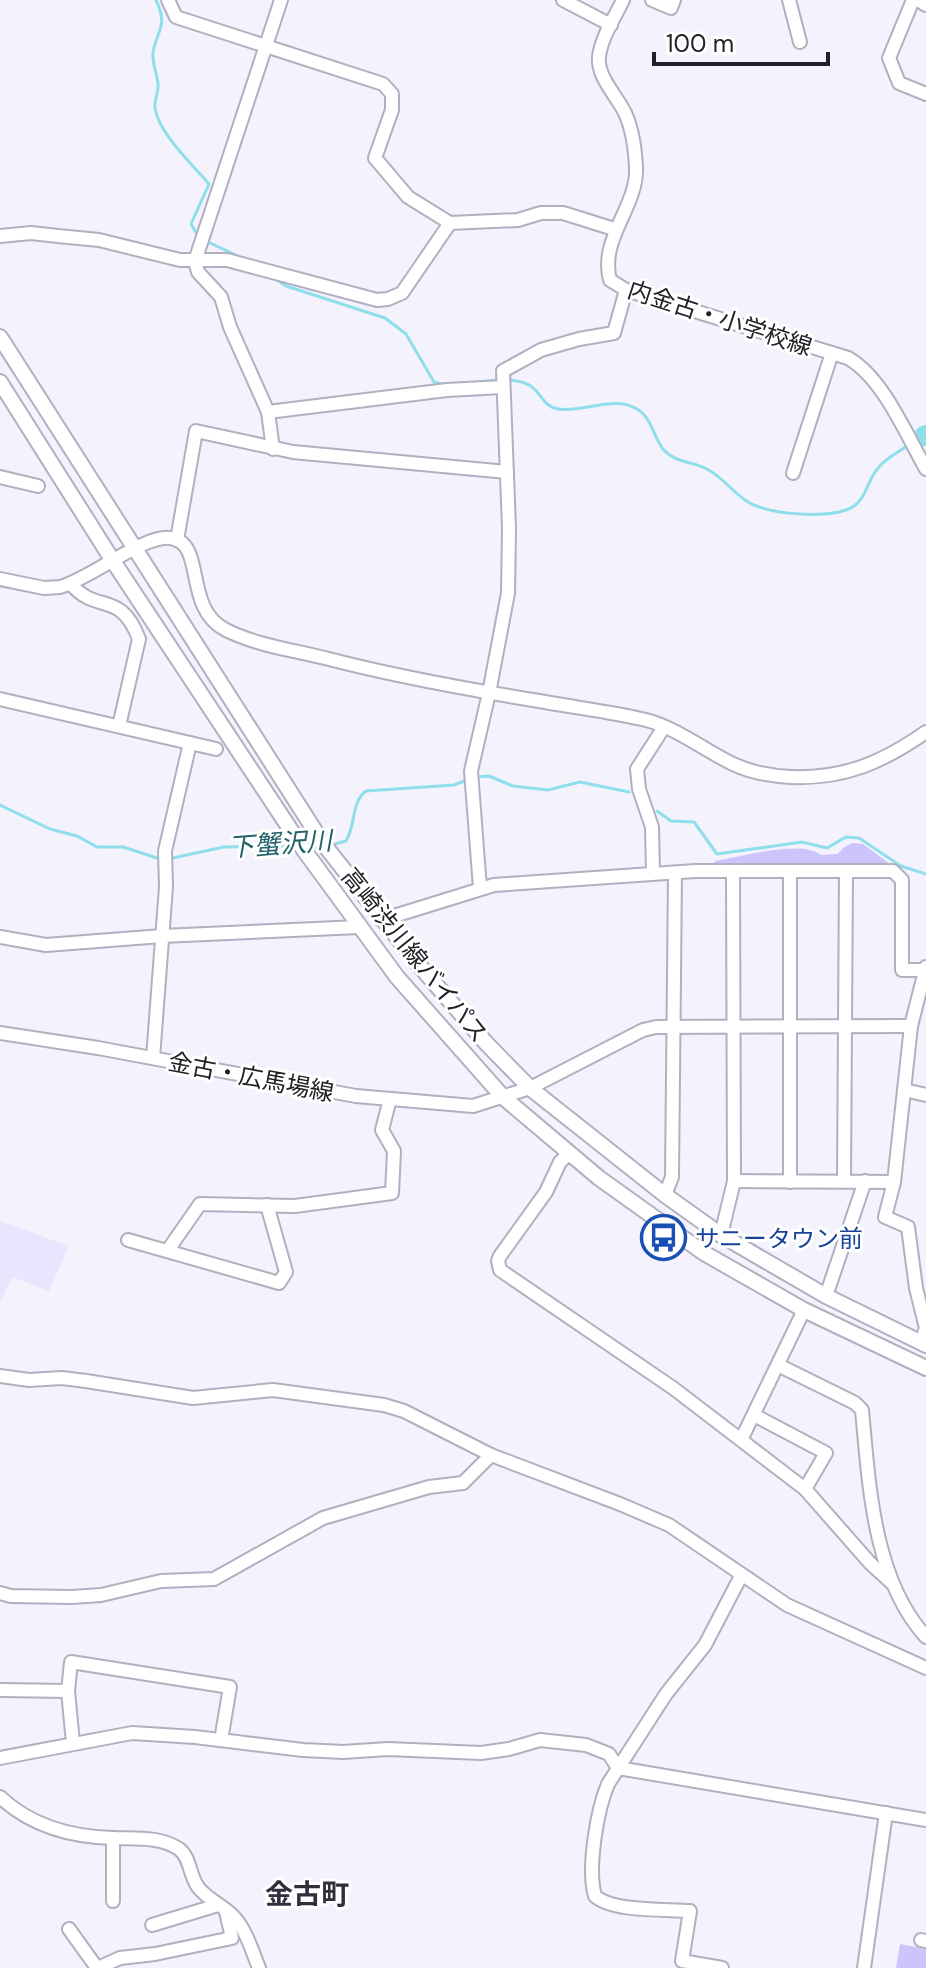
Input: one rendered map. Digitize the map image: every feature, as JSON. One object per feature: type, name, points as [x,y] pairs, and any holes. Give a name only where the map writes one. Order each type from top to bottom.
[{"type":"main road","points":[[920,0],[926,4]]},
{"type":"main road","name":"高崎渋川線バイパス","points":[[0,337],[322,842],[381,920],[486,1043],[530,1088],[665,1195],[721,1235],[826,1296],[924,1344]]},
{"type":"main road","name":"高崎渋川線バイパス","points":[[0,382],[113,561],[359,927],[397,977],[503,1097],[599,1178],[704,1253],[804,1310],[926,1368]]},
{"type":"street","points":[[168,0],[176,17],[383,84],[392,94],[392,110],[375,158],[408,197],[450,223],[501,221],[541,213],[563,213],[614,229]]},
{"type":"street","points":[[273,449],[268,412],[230,327],[221,297],[198,272],[195,261],[281,0]]},
{"type":"street","points":[[563,0],[611,25]]},
{"type":"street","name":"内金古・小学校線","points":[[623,0],[598,60],[632,133],[636,172],[628,204],[614,229],[607,270],[610,280],[626,290],[848,358],[869,374],[926,469]]},
{"type":"street","points":[[652,0],[671,8],[674,0]]},
{"type":"street","points":[[789,0],[800,42]]},
{"type":"street","points":[[913,0],[889,58],[899,83],[926,94]]},
{"type":"street","points":[[0,236],[31,233],[99,240],[195,261],[227,260],[377,300],[402,293],[450,223]]},
{"type":"street","points":[[480,888],[471,771],[508,593],[503,371],[541,350],[614,333],[626,290]]},
{"type":"street","points":[[793,473],[832,353]]},
{"type":"street","points":[[268,412],[447,390],[503,387]]},
{"type":"street","points":[[177,540],[196,431],[273,449],[507,472]]},
{"type":"street","points":[[0,477],[38,486]]},
{"type":"street","points":[[0,579],[44,588],[71,584],[135,549],[161,539],[177,540],[193,558],[199,599],[205,610],[216,624],[228,631],[255,641],[376,671],[648,721],[734,764],[779,776],[830,776],[873,764],[895,754],[926,732]]},
{"type":"street","points":[[71,584],[81,597],[120,607],[139,639],[119,726]]},
{"type":"street","points":[[0,699],[216,749]]},
{"type":"street","points":[[653,873],[652,827],[639,789],[637,769],[664,727]]},
{"type":"street","points":[[153,1058],[166,887],[165,851],[190,743]]},
{"type":"street","points":[[721,1235],[734,1181],[733,871]]},
{"type":"street","points":[[844,1181],[846,871]]},
{"type":"street","points":[[381,920],[480,888],[504,884],[653,873],[893,871],[902,880],[902,970],[926,968],[911,1026],[894,1182],[885,1217],[908,1227],[916,1288],[926,1328],[924,1344]]},
{"type":"street","points":[[790,872],[790,1182]]},
{"type":"street","points":[[665,1195],[672,1177],[675,874]]},
{"type":"street","points":[[0,937],[46,945],[359,927]]},
{"type":"street","name":"金古・広馬場線","points":[[0,1033],[356,1096],[473,1106],[530,1088],[643,1030],[675,1027],[911,1026]]},
{"type":"street","points":[[904,1090],[926,1095]]},
{"type":"street","points":[[168,1250],[200,1204],[295,1206],[392,1193],[394,1151],[382,1130],[390,1099]]},
{"type":"street","points":[[570,1153],[560,1162],[546,1192],[500,1256],[500,1270],[624,1353],[742,1438],[805,1489],[870,1563],[892,1583]]},
{"type":"street","points":[[734,1181],[894,1182]]},
{"type":"street","points":[[826,1296],[865,1181]]},
{"type":"street","points":[[128,1240],[279,1283],[286,1272],[267,1205]]},
{"type":"street","points":[[742,1438],[804,1310]]},
{"type":"street","points":[[778,1365],[855,1403],[862,1410],[866,1462],[883,1562],[917,1628],[926,1637]]},
{"type":"street","points":[[0,1376],[29,1380],[62,1378],[175,1397],[206,1398],[273,1390],[384,1405],[404,1411],[491,1455],[669,1525],[787,1605],[926,1668]]},
{"type":"street","points":[[754,1415],[826,1453],[805,1489]]},
{"type":"street","points":[[0,1593],[11,1596],[87,1596],[161,1581],[214,1579],[323,1518],[429,1487],[463,1483],[491,1455]]},
{"type":"street","points":[[722,1968],[682,1961],[690,1911],[614,1905],[595,1896],[594,1848],[602,1799],[618,1768],[666,1694],[705,1645],[741,1576]]},
{"type":"street","points":[[73,1743],[68,1691],[71,1662],[230,1687],[221,1740]]},
{"type":"street","points":[[0,1690],[68,1691]]},
{"type":"street","points":[[0,1758],[132,1733],[343,1752],[388,1749],[481,1753],[540,1740],[565,1741],[609,1754],[618,1768],[926,1820]]},
{"type":"street","points":[[0,1797],[11,1808],[55,1830],[81,1836],[164,1842],[180,1850],[187,1858],[196,1885],[234,1916],[259,1968]]},
{"type":"street","points":[[864,1968],[886,1813]]},
{"type":"street","points":[[113,1838],[113,1901]]},
{"type":"street","points":[[152,1925],[222,1907]]},
{"type":"street","points":[[69,1929],[98,1968],[120,1958],[232,1938],[222,1907]]},
{"type":"street","points":[[155,1954],[158,1968]]},
{"type":"shaded area","points":[[852,843],[863,844],[894,867],[714,867],[715,861],[786,849],[812,850],[821,855],[838,854]]},
{"type":"shaded area","points":[[0,1221],[69,1246],[49,1291],[12,1277],[0,1303]]},
{"type":"shaded area","points":[[900,1944],[926,1949],[926,1968],[896,1968]]},
{"type":"waterway","points":[[156,0],[162,23],[153,53],[158,84],[155,105],[158,118],[178,149],[209,184],[191,224],[198,236]]},
{"type":"waterway","points":[[204,240],[244,259]]},
{"type":"waterway","points":[[274,278],[286,286],[385,318],[406,334],[434,382],[446,385]]},
{"type":"waterway","points":[[477,382],[501,380]]},
{"type":"waterway","points":[[509,380],[529,385],[546,403],[558,409],[608,404],[628,405],[637,409],[646,417],[667,453],[707,469],[754,505],[780,512],[823,514],[853,507],[862,498],[881,464],[907,446]]},
{"type":"waterway","points":[[914,442],[924,436]]},
{"type":"waterway","name":"下蟹沢川","points":[[476,777],[489,776],[513,786],[548,790],[580,782],[629,792]]},
{"type":"waterway","name":"下蟹沢川","points":[[331,845],[346,841],[358,801],[366,791],[454,785],[469,779]]},
{"type":"waterway","name":"下蟹沢川","points":[[0,805],[97,847],[123,847],[160,859]]},
{"type":"waterway","name":"下蟹沢川","points":[[657,811],[671,821],[694,822],[717,854],[802,842],[827,848],[846,837],[859,838],[901,866],[926,874]]},
{"type":"waterway","name":"下蟹沢川","points":[[168,859],[224,847],[295,846]]},
{"type":"place","name":"サニータウン前","points":[[664,1238]]},
{"type":"district","name":"金古町","points":[[307,1894]]}]
